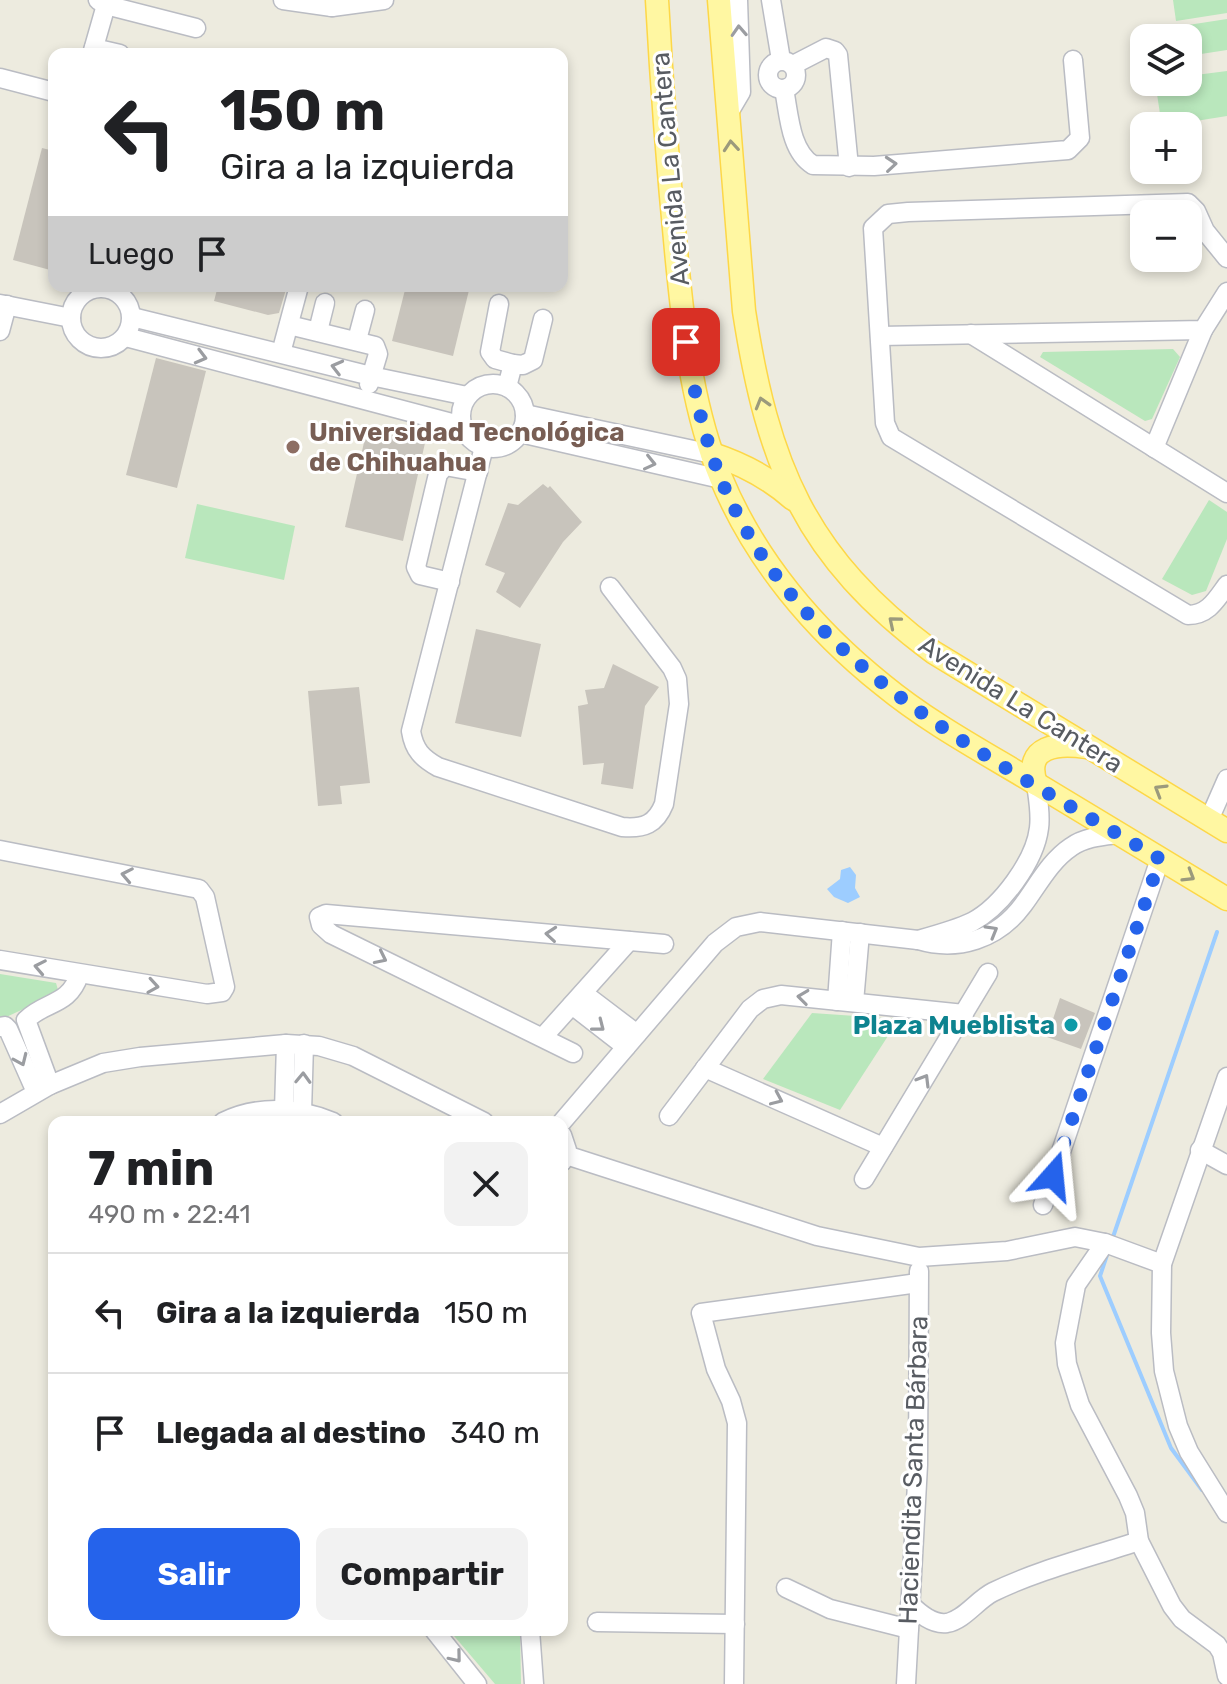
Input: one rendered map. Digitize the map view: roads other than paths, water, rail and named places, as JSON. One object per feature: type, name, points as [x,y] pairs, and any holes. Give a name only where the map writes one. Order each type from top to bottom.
[{"type":"main road","name":"Avenida La Cantera","points":[[657,0],[670,206],[692,376],[721,479],[741,520],[778,580],[826,634],[884,686],[921,714],[1227,899]]},
{"type":"main road","name":"Avenida La Cantera","points":[[719,0],[744,311],[751,357],[783,472],[796,502],[835,561],[864,595],[895,624],[933,652],[1218,826]]},
{"type":"main road","points":[[712,454],[761,474],[796,502]]},
{"type":"main road","points":[[1036,784],[1034,763],[1045,749],[1062,744],[1091,748]]},
{"type":"street","points":[[283,0],[331,3],[384,0]]},
{"type":"street","points":[[728,114],[741,92],[738,0]]},
{"type":"street","points":[[771,0],[787,62],[797,77],[795,83],[784,89],[797,146],[813,165],[849,167],[1068,150],[1080,138],[1073,60]]},
{"type":"street","points":[[94,48],[102,2],[196,28]]},
{"type":"street","points":[[787,62],[826,48],[838,55],[849,167]]},
{"type":"street","points":[[0,78],[48,90]]},
{"type":"street","points":[[1227,258],[1188,203],[888,214],[873,228],[885,423],[891,437],[903,447],[1188,615],[1199,615],[1209,608],[1227,585]]},
{"type":"street","points":[[87,292],[77,300],[71,318],[75,334],[87,346],[104,349],[126,337],[132,317],[126,300],[116,292]]},
{"type":"street","points":[[281,353],[297,292]]},
{"type":"street","points":[[1154,448],[1203,330],[1227,292]]},
{"type":"street","points":[[318,331],[325,303]]},
{"type":"street","points":[[0,331],[4,304],[71,318]]},
{"type":"street","points":[[499,304],[490,352],[495,359],[523,365],[533,360],[543,319]]},
{"type":"street","points":[[357,340],[365,310]]},
{"type":"street","points":[[132,317],[371,376],[467,396]]},
{"type":"street","points":[[289,325],[357,340],[377,348],[365,399]]},
{"type":"street","points":[[880,336],[1203,330]]},
{"type":"street","points":[[971,334],[1227,493]]},
{"type":"street","points":[[126,337],[463,426]]},
{"type":"street","points":[[507,387],[513,364]]},
{"type":"street","points":[[486,384],[507,387],[522,403],[525,414],[520,433],[504,446],[484,447],[475,442],[463,426],[462,406],[467,396],[486,384]]},
{"type":"street","points":[[525,414],[712,454]]},
{"type":"street","points":[[520,433],[721,479]]},
{"type":"street","points":[[484,447],[411,731],[423,759],[438,767],[622,827],[643,827],[660,815],[679,692],[672,668],[610,587]]},
{"type":"street","points":[[450,582],[420,575],[416,567],[438,474],[445,466],[478,472]]},
{"type":"street","points":[[1218,826],[1227,779]]},
{"type":"street","points":[[918,940],[957,928],[997,905],[1025,865],[1037,839],[1040,824],[1036,784]]},
{"type":"street","points":[[567,1116],[715,943],[736,927],[760,922],[953,946],[985,937],[1011,919],[1043,876],[1070,848],[1091,838],[1119,834]]},
{"type":"street","points":[[0,850],[203,892],[225,987],[222,992],[207,994],[0,960]]},
{"type":"street","points":[[1043,1205],[1160,859]]},
{"type":"street","points":[[1025,865],[1043,876]]},
{"type":"street","points":[[573,1053],[331,934],[321,925],[319,917],[326,914],[664,944]]},
{"type":"street","points":[[846,1002],[851,932]]},
{"type":"street","points":[[543,1037],[629,941]]},
{"type":"street","points":[[864,1179],[988,973]]},
{"type":"street","points":[[43,1089],[26,1020],[63,998],[76,985],[79,975]]},
{"type":"street","points":[[669,1116],[750,1009],[763,999],[781,995],[964,1014]]},
{"type":"street","points":[[577,999],[632,1041]]},
{"type":"street","points":[[0,1027],[8,1029],[43,1089]]},
{"type":"street","points":[[293,1111],[295,1044]]},
{"type":"street","points":[[0,1114],[85,1069],[121,1059],[295,1044],[353,1056],[472,1116]]},
{"type":"street","points":[[705,1068],[883,1147]]},
{"type":"street","points":[[1227,1077],[1162,1264],[1161,1333],[1170,1403],[1189,1452],[1227,1513]]},
{"type":"street","points":[[241,1116],[256,1111],[293,1111],[311,1116]]},
{"type":"street","points":[[1200,1150],[1227,1165]]},
{"type":"street","points":[[568,1160],[817,1236],[919,1257],[1007,1251],[1075,1237],[1105,1243],[1162,1264]]},
{"type":"street","points":[[1105,1243],[1076,1285],[1065,1343],[1071,1383],[1128,1496],[1135,1513],[1139,1541],[1172,1606],[1182,1619],[1217,1645],[1227,1676]]},
{"type":"street","name":"Haciendita Santa Bárbara","points":[[906,1684],[918,1465],[919,1257]]},
{"type":"street","points":[[734,1684],[737,1423],[716,1369],[701,1313],[918,1283]]},
{"type":"street","points":[[910,1604],[928,1619],[948,1623],[978,1601],[1006,1586],[1139,1541]]},
{"type":"street","points":[[786,1588],[830,1609],[909,1629]]},
{"type":"street","points":[[597,1622],[735,1624]]},
{"type":"street","points":[[439,1636],[477,1684]]},
{"type":"street","points":[[530,1636],[534,1684]]},
{"type":"water","points":[[850,867],[856,875],[855,888],[860,897],[848,903],[834,897],[827,889],[840,879],[841,870]]},
{"type":"waterway","points":[[1112,1240],[1217,932]]},
{"type":"waterway","points":[[1108,1252],[1100,1276],[1171,1448],[1202,1490]]},
{"type":"place","name":"Universidad Tecnológica de Chihuahua","points":[[293,447]]},
{"type":"place","name":"Plaza Mueblista","points":[[1071,1025]]}]
